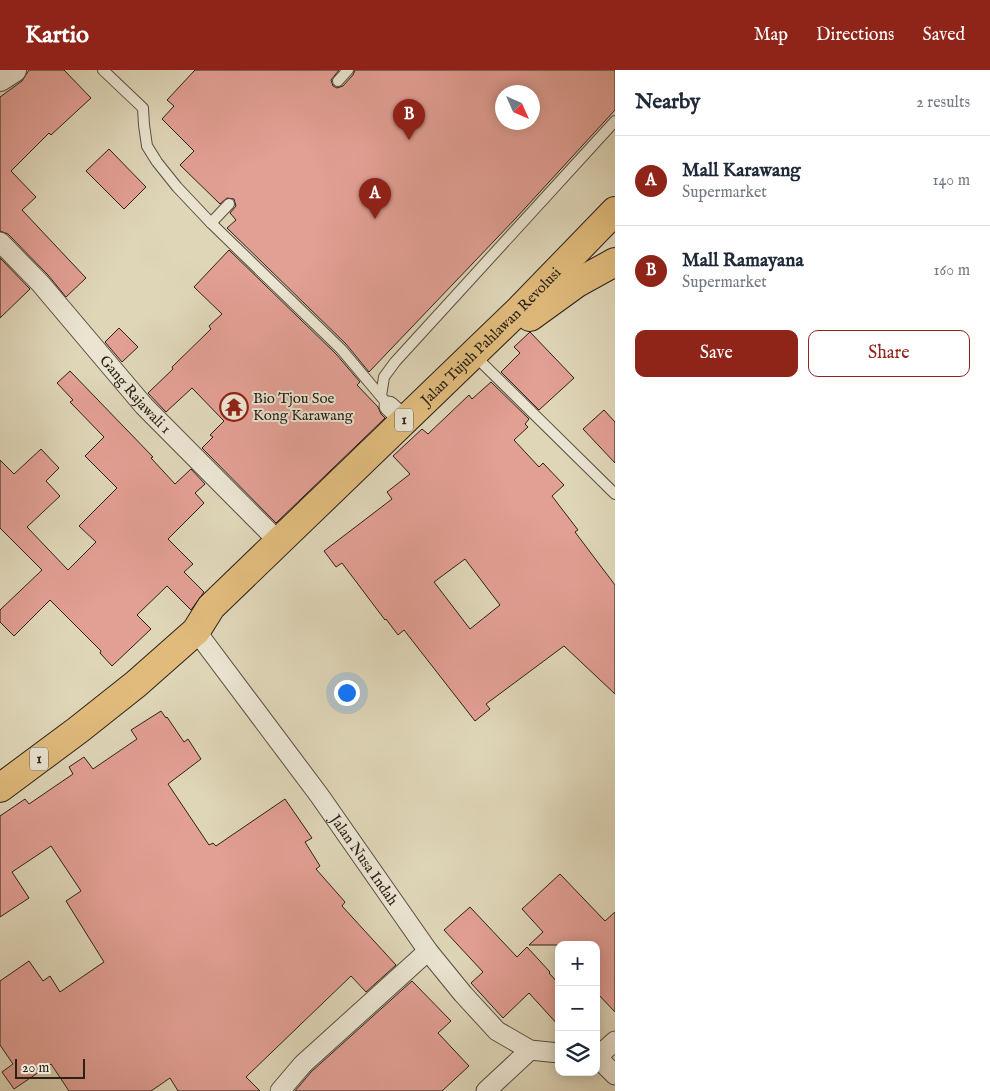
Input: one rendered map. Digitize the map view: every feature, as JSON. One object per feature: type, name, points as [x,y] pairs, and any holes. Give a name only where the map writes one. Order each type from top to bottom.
[{"type":"main road","name":"Jalan Tujuh Pahlawan Revolusi","points":[[0,788],[136,684],[196,631],[211,607],[278,541],[391,407],[520,309],[615,212]]},
{"type":"main road","name":"Jalan Tujuh Pahlawan Revolusi","points":[[196,631],[222,621],[525,320],[577,283],[615,262]]},
{"type":"street","points":[[0,79],[14,70]]},
{"type":"street","name":"Gang Rajawali 1","points":[[0,242],[40,283],[144,406],[278,541]]},
{"type":"street","name":"Jalan Nusa Indah","points":[[196,631],[319,795],[428,951],[463,994],[497,1031],[530,1050],[555,1053]]},
{"type":"street","points":[[280,1091],[303,1064],[428,951]]},
{"type":"street","points":[[600,1054],[615,1041]]},
{"type":"street","points":[[486,1091],[530,1050]]},
{"type":"street","points":[[600,1060],[615,1075]]},
{"type":"lane","points":[[103,70],[143,108],[147,146],[177,187],[211,223],[341,349],[391,407]]},
{"type":"lane","points":[[338,81],[348,70]]},
{"type":"lane","points":[[391,407],[384,377],[395,362],[615,121]]},
{"type":"lane","points":[[211,223],[229,204]]},
{"type":"lane","points":[[481,362],[615,494]]},
{"type":"building","points":[[29,70],[64,70],[91,98],[51,135],[49,133],[11,171],[36,197],[22,210],[86,278],[66,297],[48,275],[8,234],[0,231],[0,97],[22,81]]},
{"type":"building","points":[[195,70],[339,70],[331,80],[333,86],[337,88],[343,86],[355,70],[615,70],[615,110],[516,218],[369,372],[346,344],[227,228],[236,220],[230,213],[236,206],[234,199],[227,198],[220,204],[180,165],[194,151],[162,119],[174,106],[167,100]]},
{"type":"building","points":[[109,149],[146,187],[124,209],[86,171]]},
{"type":"building","points":[[229,250],[336,354],[360,382],[357,385],[378,407],[385,418],[276,523],[202,448],[213,437],[210,435],[224,421],[192,388],[166,412],[148,393],[211,329],[209,326],[222,314],[194,287]]},
{"type":"building","points":[[0,258],[30,289],[0,318]]},
{"type":"building","points":[[119,328],[138,347],[122,362],[105,342]]},
{"type":"building","points":[[530,332],[574,378],[539,410],[501,372],[520,353],[514,347]]},
{"type":"building","points":[[70,371],[153,457],[151,458],[175,484],[191,469],[205,484],[195,493],[204,503],[168,539],[193,564],[184,572],[204,592],[191,610],[167,586],[137,615],[151,629],[112,666],[100,653],[101,651],[50,600],[14,636],[0,622],[0,610],[42,570],[0,528],[0,460],[14,474],[41,449],[59,468],[46,481],[60,496],[27,527],[68,570],[96,542],[79,526],[117,488],[85,456],[104,437],[70,402],[73,400],[57,383]]},
{"type":"building","points":[[491,382],[529,419],[525,424],[528,427],[514,440],[539,467],[543,463],[564,485],[552,496],[578,530],[575,532],[615,585],[615,694],[564,646],[486,704],[490,709],[475,721],[404,630],[398,635],[342,563],[336,567],[324,551],[392,499],[387,492],[410,474],[393,456],[422,429],[428,434],[469,395],[472,399]],"holes":[[[465,559],[500,605],[470,629],[434,582]]]},
{"type":"building","points":[[604,410],[615,422],[615,463],[583,429]]},
{"type":"building","points":[[161,711],[184,742],[188,739],[201,759],[168,784],[209,845],[213,843],[216,846],[285,799],[312,838],[305,842],[320,866],[316,869],[345,902],[342,906],[396,965],[366,992],[351,976],[246,1077],[260,1091],[178,1091],[170,1078],[151,1091],[69,1091],[51,1064],[14,1089],[2,1072],[13,1064],[0,1045],[0,981],[29,961],[43,981],[50,976],[60,992],[104,962],[66,901],[81,891],[51,846],[12,872],[29,898],[0,917],[0,816],[25,799],[29,804],[73,774],[69,767],[84,757],[93,769],[137,739],[131,730]]},
{"type":"building","points":[[560,874],[605,921],[615,912],[615,1012],[600,996],[600,941],[555,941],[555,945],[529,945],[543,932],[522,909]]},
{"type":"building","points":[[470,907],[517,957],[527,947],[555,980],[555,1022],[529,993],[503,1018],[471,983],[483,972],[444,930]]},
{"type":"building","points":[[412,981],[451,1021],[438,1033],[469,1066],[442,1091],[295,1091],[311,1072]]},
{"type":"place","name":"Mall Ramayana","points":[[409,140]]},
{"type":"place","name":"Mall Karawang","points":[[375,219]]},
{"type":"place","name":"Bio Tjou Soe Kong Karawang","points":[[234,407]]}]
